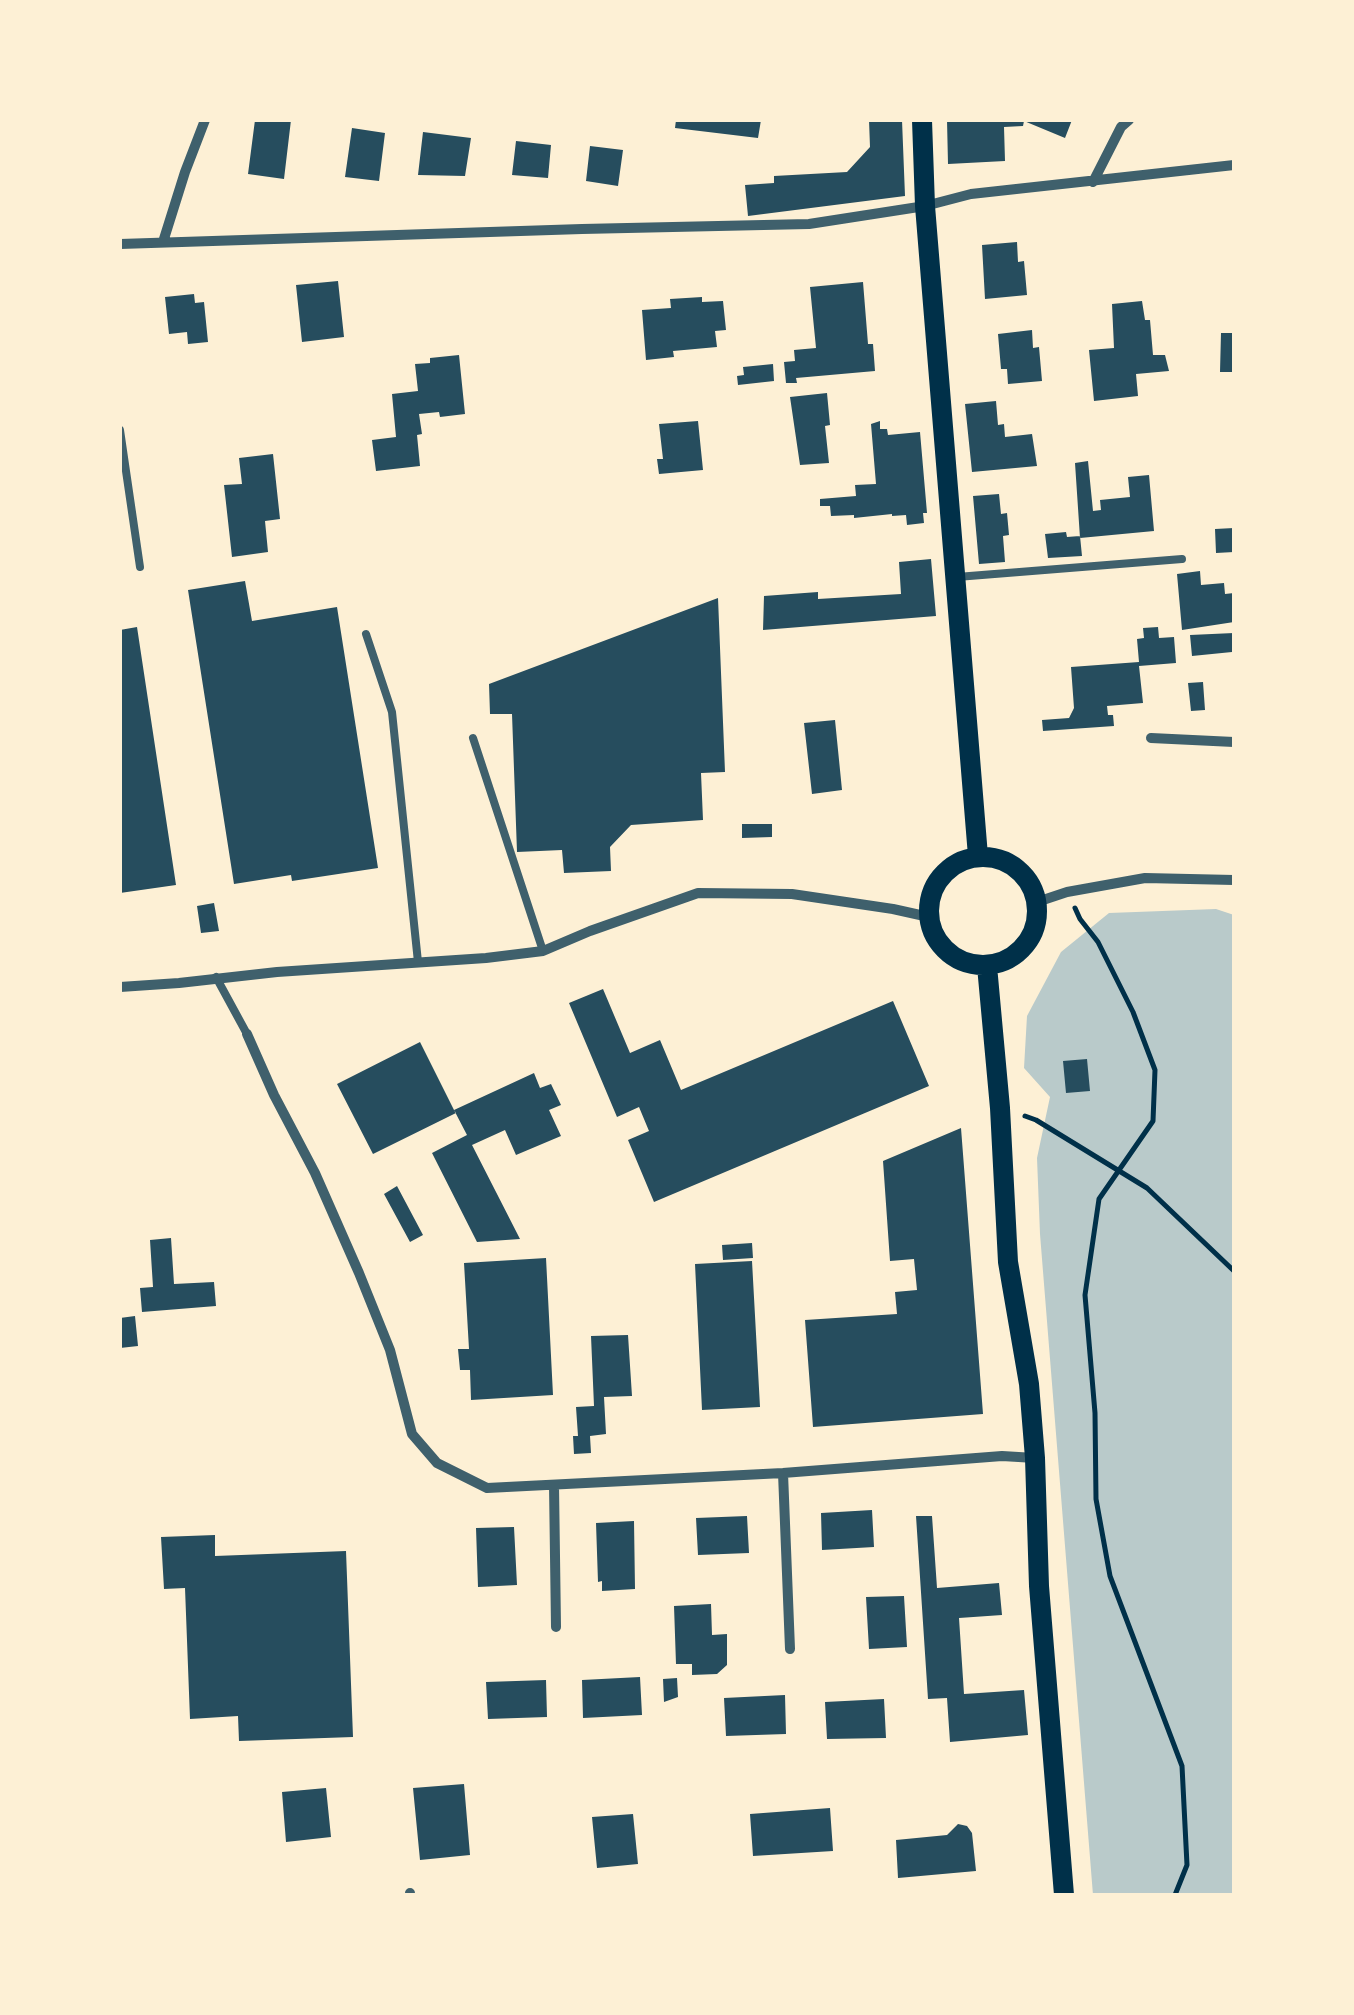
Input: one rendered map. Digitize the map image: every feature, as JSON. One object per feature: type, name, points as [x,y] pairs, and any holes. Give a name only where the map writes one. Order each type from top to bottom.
[{"type":"main road","points":[[922,120],[925,206],[978,856]]},
{"type":"main road","points":[[978,856],[1010,862],[1032,886],[1037,902],[1037,920],[1030,938],[1018,952],[987,966],[953,956],[933,932],[929,917],[936,884],[947,870],[978,856]]},
{"type":"main road","points":[[987,966],[1008,1262],[1028,1384],[1035,1458],[1039,1586],[1064,1895]]},
{"type":"street","points":[[163,242],[205,120]]},
{"type":"street","points":[[1094,182],[1121,127],[1129,120]]},
{"type":"street","points":[[120,244],[809,224],[925,206],[972,194],[1234,165]]},
{"type":"street","points":[[1151,738],[1234,742]]},
{"type":"street","points":[[1037,902],[1067,892],[1145,878],[1234,880]]},
{"type":"street","points":[[120,987],[542,951],[698,893],[792,894],[929,917]]},
{"type":"street","points":[[247,1034],[359,1273],[390,1350],[412,1434],[437,1463],[488,1488],[783,1474],[1002,1456],[1035,1458]]},
{"type":"street","points":[[783,1474],[790,1649]]},
{"type":"street","points":[[554,1485],[556,1628]]},
{"type":"lane","points":[[120,430],[140,567]]},
{"type":"lane","points":[[956,577],[1182,560]]},
{"type":"lane","points":[[366,634],[392,712],[418,962]]},
{"type":"lane","points":[[474,738],[542,951]]},
{"type":"lane","points":[[216,977],[247,1034]]},
{"type":"path","points":[[1067,892],[1080,919],[1098,942],[1133,1012],[1155,1070],[1153,1121],[1099,1199],[1085,1295],[1095,1413],[1096,1499],[1110,1576],[1182,1766],[1187,1865],[1175,1895]]},
{"type":"path","points":[[1000,1108],[1036,1120],[1147,1188],[1234,1270]]},
{"type":"shaded area","points":[[1216,909],[1234,915],[1234,1895],[1093,1895],[1040,1234],[1037,1158],[1050,1097],[1024,1068],[1027,1016],[1061,952],[1109,913]]},
{"type":"building","points":[[255,120],[291,120],[284,179],[248,174]]},
{"type":"building","points":[[676,120],[761,120],[758,138],[675,128]]},
{"type":"building","points":[[869,120],[902,120],[905,196],[748,216],[745,185],[774,183],[774,176],[847,172],[870,147]]},
{"type":"building","points":[[947,120],[1072,120],[1065,138],[1024,121],[1023,126],[1004,127],[1005,161],[948,164]]},
{"type":"building","points":[[352,128],[385,133],[379,181],[345,177]]},
{"type":"building","points":[[423,132],[471,138],[465,176],[418,175]]},
{"type":"building","points":[[516,141],[551,145],[548,178],[512,175]]},
{"type":"building","points":[[590,146],[623,150],[618,186],[586,181]]},
{"type":"building","points":[[1017,242],[1018,262],[1024,261],[1027,295],[985,299],[982,245]]},
{"type":"building","points":[[338,281],[344,337],[302,342],[296,285]]},
{"type":"building","points":[[863,282],[868,344],[873,344],[875,371],[796,378],[797,383],[786,383],[784,362],[795,361],[794,350],[816,348],[810,287]]},
{"type":"building","points":[[194,294],[195,303],[204,302],[208,342],[188,344],[187,332],[169,334],[165,297]]},
{"type":"building","points":[[702,297],[702,302],[723,301],[726,330],[715,331],[717,347],[673,351],[674,357],[646,360],[642,310],[671,308],[670,299]]},
{"type":"building","points":[[1142,301],[1145,320],[1150,320],[1153,355],[1165,355],[1169,371],[1136,374],[1138,396],[1094,401],[1089,350],[1114,348],[1112,304]]},
{"type":"building","points":[[1032,330],[1033,348],[1039,347],[1042,381],[1008,384],[1007,369],[1001,369],[998,334]]},
{"type":"building","points":[[1221,333],[1234,333],[1234,372],[1220,372]]},
{"type":"building","points":[[459,355],[465,414],[419,414],[420,466],[376,471],[372,440],[396,437],[392,394],[418,391],[415,364]]},
{"type":"building","points":[[773,364],[774,381],[738,385],[737,376],[744,375],[743,367]]},
{"type":"building","points":[[827,393],[829,463],[800,465],[790,397]]},
{"type":"building","points":[[996,401],[998,425],[1004,424],[1005,437],[1032,434],[1037,466],[972,472],[965,404]]},
{"type":"building","points":[[698,421],[703,470],[659,474],[657,459],[663,459],[659,424]]},
{"type":"building","points":[[880,421],[880,429],[887,429],[888,435],[920,432],[927,513],[923,513],[924,523],[907,525],[906,515],[831,516],[830,506],[820,506],[820,499],[856,496],[855,485],[876,484],[871,424]]},
{"type":"building","points":[[273,454],[280,519],[265,521],[268,552],[232,557],[224,485],[242,484],[239,458]]},
{"type":"building","points":[[1088,461],[1093,511],[1101,510],[1100,500],[1130,497],[1128,477],[1149,475],[1154,531],[1080,538],[1075,463]]},
{"type":"building","points":[[999,494],[1001,514],[1007,513],[1009,535],[1003,536],[1005,562],[979,564],[973,496]]},
{"type":"building","points":[[1234,528],[1234,552],[1216,553],[1215,529]]},
{"type":"building","points":[[1066,532],[1067,537],[1080,536],[1082,556],[1048,558],[1045,534]]},
{"type":"building","points":[[931,559],[936,616],[763,630],[764,596],[818,592],[818,599],[901,594],[899,562]]},
{"type":"building","points":[[1200,571],[1201,585],[1224,583],[1225,594],[1234,593],[1234,622],[1182,630],[1177,574]]},
{"type":"building","points":[[245,581],[252,621],[337,607],[378,868],[292,881],[291,875],[234,884],[188,590]]},
{"type":"building","points":[[718,598],[725,772],[701,773],[703,820],[631,825],[610,847],[611,871],[564,873],[562,850],[517,852],[512,714],[490,714],[489,684]]},
{"type":"building","points":[[137,627],[176,885],[120,893],[120,630]]},
{"type":"building","points":[[1158,627],[1159,638],[1174,637],[1176,663],[1139,666],[1143,703],[1107,706],[1114,726],[1043,731],[1042,720],[1069,718],[1074,708],[1071,667],[1139,662],[1137,639],[1144,638],[1143,628]]},
{"type":"building","points":[[1234,633],[1232,652],[1192,656],[1190,635]]},
{"type":"building","points":[[1203,682],[1205,710],[1191,711],[1188,683]]},
{"type":"building","points":[[835,720],[842,790],[812,794],[804,723]]},
{"type":"building","points":[[742,824],[772,824],[772,837],[742,838]]},
{"type":"building","points":[[214,903],[219,931],[201,933],[197,906]]},
{"type":"building","points":[[603,989],[630,1053],[660,1040],[681,1090],[893,1001],[929,1086],[654,1202],[628,1140],[649,1131],[639,1107],[617,1117],[569,1003]]},
{"type":"building","points":[[420,1042],[454,1110],[534,1073],[540,1088],[551,1084],[561,1105],[549,1110],[561,1136],[516,1155],[505,1130],[472,1145],[520,1239],[477,1242],[432,1153],[467,1135],[456,1113],[373,1154],[337,1084]]},
{"type":"building","points":[[1087,1059],[1090,1091],[1066,1093],[1063,1061]]},
{"type":"building","points":[[961,1128],[983,1414],[813,1427],[805,1320],[897,1314],[895,1292],[917,1290],[914,1259],[890,1261],[883,1161]]},
{"type":"building","points":[[397,1186],[423,1235],[410,1242],[384,1194]]},
{"type":"building","points":[[171,1238],[174,1284],[214,1282],[216,1306],[142,1312],[140,1288],[153,1287],[150,1240]]},
{"type":"building","points":[[752,1243],[753,1258],[723,1260],[722,1245]]},
{"type":"building","points":[[546,1258],[553,1395],[471,1400],[470,1370],[460,1370],[458,1349],[469,1349],[464,1263]]},
{"type":"building","points":[[752,1261],[760,1407],[702,1410],[695,1264]]},
{"type":"building","points":[[135,1316],[138,1346],[120,1348],[120,1318]]},
{"type":"building","points":[[628,1335],[632,1396],[604,1397],[606,1434],[590,1436],[591,1453],[574,1454],[573,1436],[578,1436],[576,1407],[594,1406],[591,1336]]},
{"type":"building","points":[[872,1510],[874,1547],[822,1550],[821,1513]]},
{"type":"building","points":[[747,1516],[749,1553],[698,1555],[696,1518]]},
{"type":"building","points":[[916,1516],[932,1516],[937,1588],[999,1583],[1002,1615],[959,1618],[964,1694],[1024,1690],[1028,1735],[950,1742],[947,1698],[928,1699]]},
{"type":"building","points":[[634,1521],[635,1589],[602,1591],[602,1581],[598,1582],[596,1523]]},
{"type":"building","points":[[514,1527],[517,1585],[478,1587],[476,1528]]},
{"type":"building","points":[[215,1535],[215,1556],[346,1551],[353,1737],[239,1741],[238,1716],[190,1719],[185,1588],[164,1589],[161,1537]]},
{"type":"building","points":[[904,1596],[907,1647],[869,1649],[866,1597]]},
{"type":"building","points":[[711,1604],[712,1635],[727,1634],[727,1665],[717,1674],[692,1675],[692,1664],[676,1664],[674,1606]]},
{"type":"building","points":[[640,1677],[642,1715],[583,1718],[582,1680]]},
{"type":"building","points":[[677,1678],[678,1697],[664,1702],[663,1679]]},
{"type":"building","points":[[546,1680],[547,1717],[488,1719],[486,1682]]},
{"type":"building","points":[[785,1695],[786,1734],[726,1736],[724,1698]]},
{"type":"building","points":[[884,1699],[886,1738],[827,1739],[825,1702]]},
{"type":"building","points":[[464,1784],[470,1855],[420,1860],[413,1788]]},
{"type":"building","points":[[326,1788],[331,1837],[286,1842],[282,1792]]},
{"type":"building","points":[[830,1808],[833,1851],[753,1856],[750,1814]]},
{"type":"building","points":[[633,1814],[638,1864],[597,1868],[592,1817]]},
{"type":"building","points":[[958,1824],[967,1826],[972,1833],[976,1871],[898,1878],[896,1840],[947,1835]]}]
